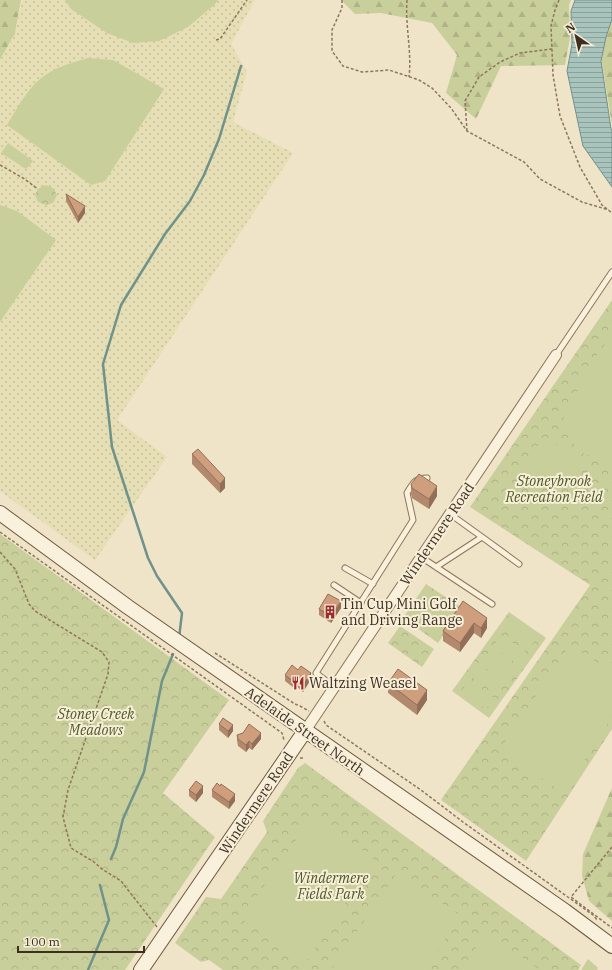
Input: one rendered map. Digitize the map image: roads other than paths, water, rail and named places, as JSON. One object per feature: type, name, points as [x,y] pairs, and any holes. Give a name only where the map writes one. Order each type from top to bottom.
[{"type":"main road","name":"Adelaide Street North","points":[[0,514],[128,607],[565,911],[607,942]]},
{"type":"main road","name":"Windermere Road","points":[[141,970],[305,731]]},
{"type":"street","name":"Windermere Road","points":[[305,731],[556,355]]},
{"type":"lane","points":[[556,355],[612,272]]},
{"type":"lane","points":[[334,687],[316,673],[413,520],[407,493],[412,484],[419,478],[427,478]]},
{"type":"lane","points":[[450,514],[520,564]]},
{"type":"lane","points":[[436,567],[482,537]]},
{"type":"lane","points":[[421,557],[492,604]]},
{"type":"lane","points":[[345,568],[373,584]]},
{"type":"lane","points":[[334,585],[361,603]]},
{"type":"water","points":[[575,0],[612,0],[612,19],[606,37],[601,61],[612,131],[612,187],[583,146],[567,71],[572,44],[571,11]]},
{"type":"waterway","points":[[179,638],[182,613],[157,576],[148,558],[112,447],[103,364],[121,305],[165,234],[190,201],[204,175],[219,139],[241,66]]},
{"type":"waterway","points":[[111,859],[116,847],[123,819],[144,772],[162,681],[173,654]]},
{"type":"waterway","points":[[88,970],[109,920],[100,885]]},
{"type":"place","name":"Tin Cup Mini Golf and Driving Range","points":[[330,612]]},
{"type":"place","name":"Waltzing Weasel","points":[[298,683]]},
{"type":"park label","name":"Stoneybrook Recreation Field","points":[[554,490]]},
{"type":"park label","name":"Stoney Creek Meadows","points":[[96,722]]},
{"type":"park label","name":"Windermere Fields Park","points":[[331,886]]}]
